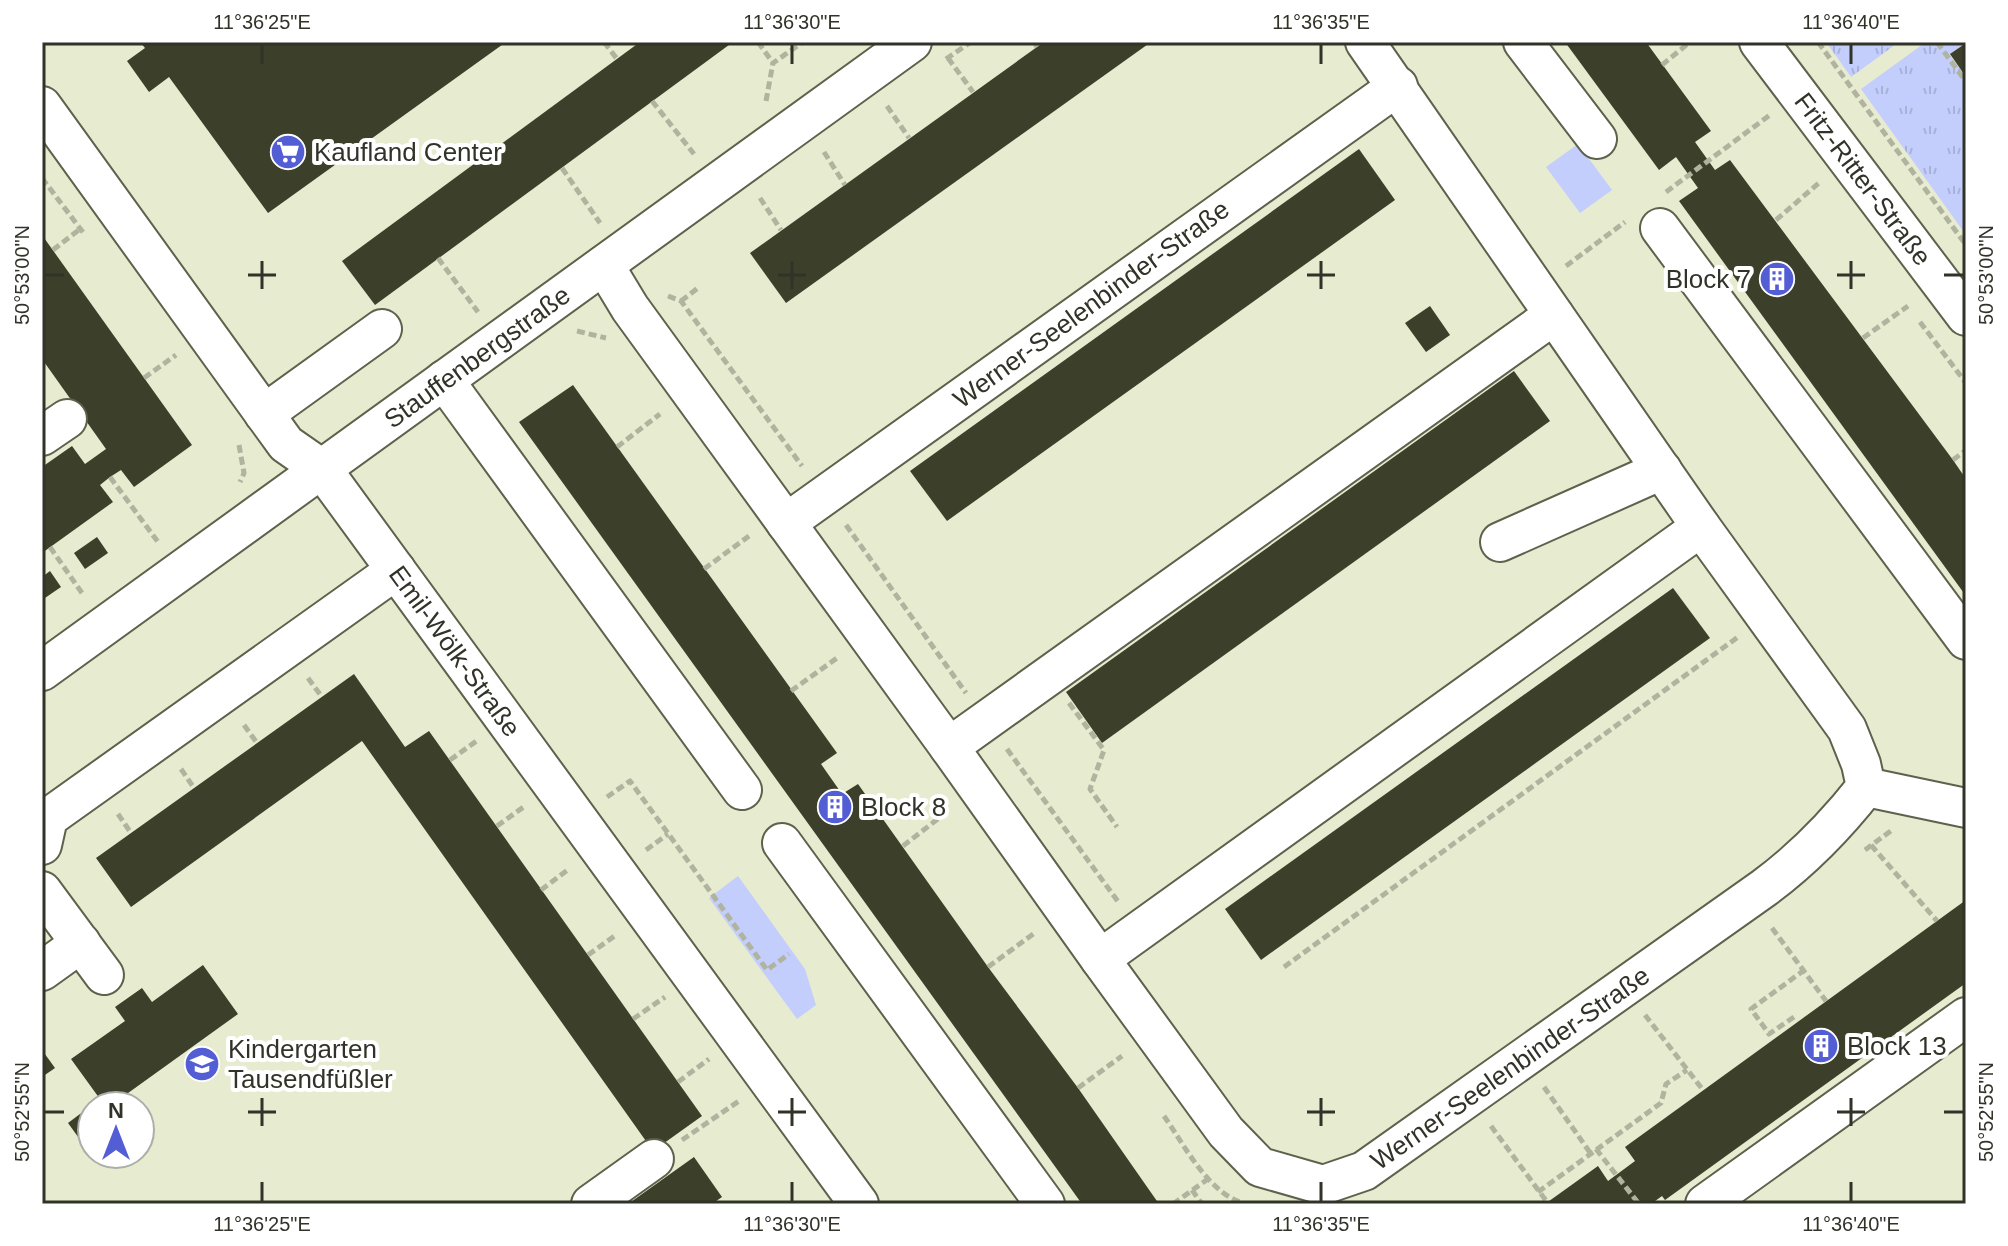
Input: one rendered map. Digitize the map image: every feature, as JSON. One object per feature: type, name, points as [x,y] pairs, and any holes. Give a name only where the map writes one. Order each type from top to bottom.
[{"type":"street","name":"Stauffenbergstraße","points":[[42,671],[444,380],[605,249],[912,42]]},
{"type":"street","points":[[1365,42],[1701,527],[1847,729],[1861,764],[1866,787],[1966,808]]},
{"type":"street","points":[[1523,42],[1597,139]]},
{"type":"street","name":"Fritz-Ritter-Straße","points":[[1759,42],[1966,316]]},
{"type":"street","name":"Werner-Seelenbinder-Straße","points":[[786,523],[1398,86]]},
{"type":"street","name":"Emil-Wölk-Straße","points":[[42,106],[251,425],[322,469],[859,1204]]},
{"type":"street","points":[[1660,228],[1966,640]]},
{"type":"street","name":"Werner-Seelenbinder-Straße","points":[[605,249],[630,308],[1226,1132],[1260,1167],[1323,1185],[1364,1171],[1773,882],[1845,814],[1866,787]]},
{"type":"street","points":[[949,747],[1554,315]]},
{"type":"street","points":[[251,425],[382,329]]},
{"type":"street","points":[[444,380],[742,790]]},
{"type":"street","points":[[1500,542],[1662,470]]},
{"type":"street","points":[[1100,959],[1701,527]]},
{"type":"street","points":[[42,845],[48,818],[396,570]]},
{"type":"street","points":[[782,843],[1045,1204]]},
{"type":"street","points":[[42,891],[104,975]]},
{"type":"street","points":[[42,971],[81,943]]},
{"type":"street","points":[[1705,1204],[1966,1017]]},
{"type":"street","points":[[591,1204],[654,1159]]},
{"type":"path","points":[[604,42],[617,59]]},
{"type":"path","points":[[758,42],[773,63]]},
{"type":"path","points":[[770,79],[773,63],[803,42]]},
{"type":"path","points":[[1662,65],[1690,42]]},
{"type":"path","points":[[1818,42],[1966,245]]},
{"type":"path","points":[[1937,42],[1966,82]]},
{"type":"path","points":[[948,58],[973,92]]},
{"type":"path","points":[[652,101],[702,165]]},
{"type":"path","points":[[885,103],[909,138]]},
{"type":"path","points":[[821,148],[845,185]]},
{"type":"path","points":[[562,168],[605,249]]},
{"type":"path","points":[[42,178],[90,241]]},
{"type":"path","points":[[1776,220],[1820,182]]},
{"type":"path","points":[[757,194],[781,230]]},
{"type":"path","points":[[53,250],[80,229]]},
{"type":"path","points":[[438,258],[483,318]]},
{"type":"path","points":[[681,301],[698,288]]},
{"type":"path","points":[[1863,338],[1908,306]]},
{"type":"path","points":[[144,378],[176,355],[183,364]]},
{"type":"path","points":[[617,447],[660,414]]},
{"type":"path","points":[[236,491],[244,473],[251,425]]},
{"type":"path","points":[[1953,460],[1966,450]]},
{"type":"path","points":[[110,477],[163,549]]},
{"type":"path","points":[[704,569],[749,536]]},
{"type":"path","points":[[50,547],[89,603]]},
{"type":"path","points":[[1284,967],[1749,629]]},
{"type":"path","points":[[791,691],[837,658]]},
{"type":"path","points":[[304,673],[322,697]]},
{"type":"path","points":[[1051,675],[1104,750],[1090,789],[1117,827]]},
{"type":"path","points":[[239,718],[257,743]]},
{"type":"path","points":[[450,760],[479,740],[487,751]]},
{"type":"path","points":[[176,761],[194,788]]},
{"type":"path","points":[[577,819],[630,781],[767,970],[789,954]]},
{"type":"path","points":[[497,826],[527,805],[519,794]]},
{"type":"path","points":[[111,805],[131,833]]},
{"type":"path","points":[[903,846],[948,811]]},
{"type":"path","points":[[1871,845],[1937,921]]},
{"type":"path","points":[[541,890],[571,867],[579,878]]},
{"type":"path","points":[[1768,922],[1826,1001]]},
{"type":"path","points":[[988,967],[1036,932]]},
{"type":"path","points":[[588,955],[619,933]]},
{"type":"path","points":[[1794,1017],[1769,1034],[1751,1009],[1803,971]]},
{"type":"path","points":[[633,1019],[665,996]]},
{"type":"path","points":[[1644,1014],[1703,1090]]},
{"type":"path","points":[[1078,1088],[1122,1056]]},
{"type":"path","points":[[678,1082],[712,1058]]},
{"type":"path","points":[[1538,1192],[1661,1103],[1666,1084],[1687,1070]]},
{"type":"path","points":[[1544,1086],[1594,1152],[1639,1204]]},
{"type":"path","points":[[654,1159],[742,1099],[734,1089]]},
{"type":"path","points":[[1490,1125],[1547,1202]]},
{"type":"path","points":[[1173,1204],[1208,1179]]},
{"type":"path","points":[[1192,1190],[1202,1204]]},
{"type":"path","points":[[1221,1192],[1243,1204]]},
{"type":"green space","points":[[1826,42],[1899,42],[1851,77]]},
{"type":"green space","points":[[1926,42],[1966,42],[1950,55],[1966,77],[1966,235],[1861,89]]},
{"type":"green space","points":[[1578,144],[1612,190],[1580,213],[1546,167]]},
{"type":"green space","points":[[738,876],[805,969],[816,1005],[797,1019],[709,898]]},
{"type":"building","name":"Kaufland Center","points":[[140,42],[506,42],[268,213],[169,77],[149,92],[127,61],[145,48]]},
{"type":"building","points":[[640,42],[733,42],[375,305],[342,261]]},
{"type":"building","points":[[1044,42],[1151,42],[786,303],[750,253]]},
{"type":"building","name":"Block 7","points":[[1565,42],[1646,42],[1711,131],[1695,142],[1715,170],[1730,160],[1953,460],[1966,479],[1966,596],[1679,201],[1698,188],[1676,157],[1659,170]]},
{"type":"building","points":[[1966,43],[1966,77],[1950,54]]},
{"type":"building","points":[[1359,149],[1395,200],[947,521],[910,471]]},
{"type":"building","points":[[42,235],[192,445],[134,487],[121,470],[110,477],[100,485],[113,502],[42,553],[42,467],[72,446],[85,464],[106,449],[42,359]]},
{"type":"building","points":[[1430,306],[1450,335],[1426,352],[1405,323]]},
{"type":"building","points":[[1514,371],[1550,421],[1102,743],[1066,692]]},
{"type":"building","name":"Block 8","points":[[573,385],[837,753],[821,764],[842,794],[858,784],[1159,1204],[1082,1204],[519,422]]},
{"type":"building","points":[[97,537],[108,553],[85,569],[74,553]]},
{"type":"building","points":[[50,571],[61,587],[42,600],[42,577]]},
{"type":"building","points":[[1673,588],[1710,638],[1261,960],[1225,909]]},
{"type":"building","points":[[354,674],[405,747],[429,731],[702,1116],[653,1151],[362,741],[131,907],[96,858]]},
{"type":"building","name":"Block 13","points":[[1966,900],[1966,983],[1665,1200],[1662,1196],[1651,1204],[1545,1204],[1598,1166],[1608,1181],[1635,1161],[1625,1147]]},
{"type":"building","points":[[203,965],[238,1014],[132,1090],[93,1090],[71,1059],[125,1021],[115,1007],[142,988],[152,1002]]},
{"type":"building","points":[[42,1050],[55,1068],[42,1077]]},
{"type":"building","points":[[76,1117],[76,1134],[68,1123]]},
{"type":"building","points":[[694,1157],[722,1197],[712,1204],[628,1204]]},
{"type":"place","name":"Kaufland Center","points":[[288,152]]},
{"type":"place","name":"Block 7","points":[[1777,279]]},
{"type":"place","name":"Block 8","points":[[835,807]]},
{"type":"place","name":"Block 13","points":[[1821,1046]]},
{"type":"place","name":"Kindergarten Tausendfüßler","points":[[202,1064]]}]
